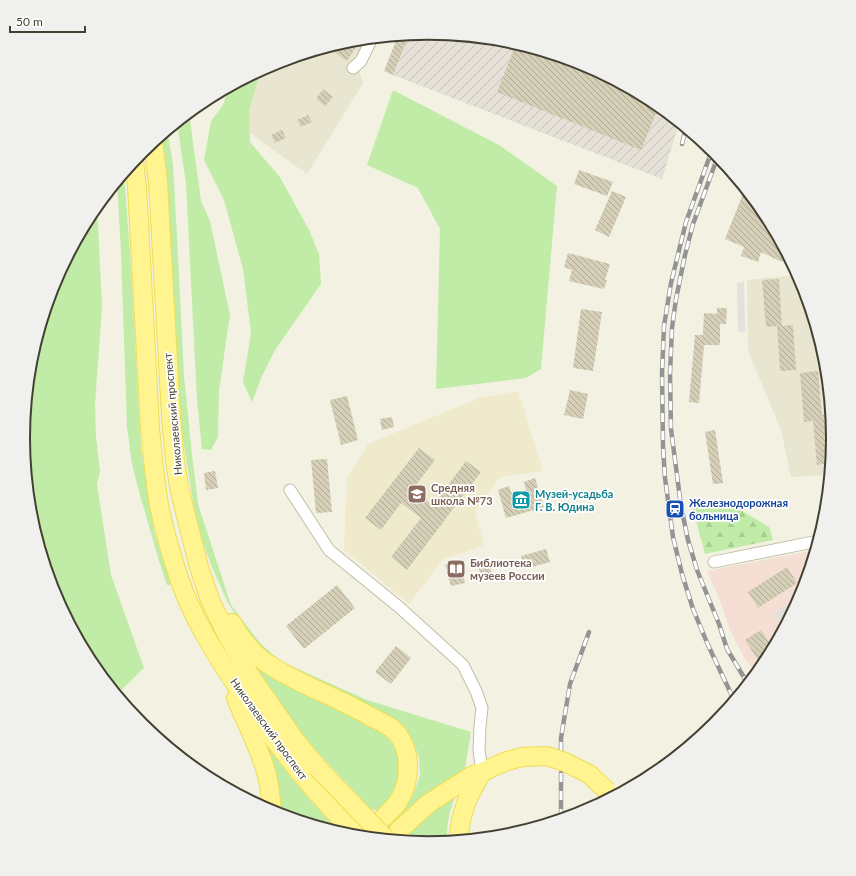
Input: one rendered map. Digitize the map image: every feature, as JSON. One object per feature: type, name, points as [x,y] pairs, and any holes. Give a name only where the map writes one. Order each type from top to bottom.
[{"type":"main road","name":"Николаевский проспект","points":[[154,150],[158,182],[170,416],[175,460],[184,508],[199,567],[210,600],[250,677],[295,740],[317,767],[391,834]]},
{"type":"main road","name":"Николаевский проспект","points":[[135,170],[153,464],[159,507],[181,582],[196,619],[218,659],[260,721],[330,808],[352,828]]},
{"type":"main road","points":[[199,567],[234,627],[253,652],[269,665],[367,714],[387,725],[396,733],[404,744],[407,755],[408,772],[406,786],[398,802],[383,818]]},
{"type":"main road","points":[[218,659],[259,751],[267,774],[271,804]]},
{"type":"main road","points":[[393,834],[429,803],[471,776],[507,761],[522,757],[547,756],[564,762],[589,774],[608,793]]},
{"type":"main road","points":[[460,835],[460,820],[467,800],[482,772]]},
{"type":"street","points":[[353,68],[361,61],[369,44]]},
{"type":"street","points":[[290,490],[329,550],[399,607],[463,665],[476,691],[482,708],[480,726],[482,772]]},
{"type":"street","points":[[714,562],[812,542]]},
{"type":"shaded area","points":[[428,40],[480,43],[531,54],[580,70],[627,93],[677,128],[662,179],[393,75],[407,41]]},
{"type":"shaded area","points":[[365,45],[357,62],[363,83],[307,174],[243,128],[230,92],[276,70],[300,61]]},
{"type":"shaded area","points":[[791,275],[796,286],[812,335],[823,386],[826,438],[824,475],[791,477],[781,430],[748,351],[747,280]]},
{"type":"shaded area","points":[[744,282],[745,332],[738,332],[737,283]]},
{"type":"shaded area","name":"Средняя школа №73","points":[[518,391],[543,471],[500,477],[475,511],[484,546],[443,559],[409,604],[344,550],[347,478],[368,444],[479,398]]},
{"type":"shaded area","points":[[809,551],[796,590],[785,614],[773,637],[752,669],[744,657],[730,630],[720,601],[707,571]]},
{"type":"shaded area","points":[[791,601],[783,619],[778,622],[773,615]]},
{"type":"green space","points":[[259,78],[249,110],[250,142],[280,177],[309,230],[319,254],[321,284],[275,350],[262,376],[252,402],[243,382],[251,333],[243,269],[224,200],[204,160],[211,121],[223,105],[226,95]]},
{"type":"green space","points":[[393,90],[499,145],[557,186],[541,369],[526,378],[436,389],[440,229],[418,188],[367,165]]},
{"type":"green space","points":[[190,119],[201,201],[210,221],[230,315],[219,390],[218,437],[211,450],[202,449],[197,400],[186,183],[178,129]]},
{"type":"green space","points":[[168,137],[173,164],[184,376],[198,504],[231,605],[260,643],[280,661],[367,700],[471,732],[465,769],[390,829],[386,825],[403,808],[414,792],[420,776],[419,758],[414,743],[407,731],[392,717],[285,668],[262,650],[240,623],[227,601],[204,546],[195,514],[183,440],[171,267],[166,165],[163,142]]},
{"type":"green space","points":[[125,181],[141,449],[154,531],[171,585],[167,585],[159,561],[132,464],[127,427],[117,190]]},
{"type":"green space","points":[[98,216],[102,307],[95,404],[96,437],[100,472],[97,484],[111,575],[144,668],[121,690],[97,659],[83,637],[60,590],[51,566],[33,490],[30,438],[31,412],[33,386],[38,360],[51,310],[60,286],[83,239]]},
{"type":"green space","points":[[723,499],[769,527],[773,540],[705,554],[692,505]]},
{"type":"green space","points":[[250,659],[326,703],[384,733],[394,746],[400,760],[400,777],[394,793],[378,811],[371,809],[288,718]]},
{"type":"green space","points":[[267,746],[284,769],[332,824],[300,815],[278,807]]},
{"type":"green space","points":[[456,794],[449,817],[447,835],[407,835],[427,814]]},
{"type":"building","points":[[396,41],[407,41],[393,75],[384,71]]},
{"type":"building","points":[[356,47],[347,61],[334,52],[350,48]]},
{"type":"building","points":[[514,50],[556,61],[580,70],[627,93],[656,112],[641,150],[497,92]]},
{"type":"building","points":[[323,89],[333,97],[325,106],[316,99]]},
{"type":"building","points":[[308,115],[312,122],[301,127],[297,120]]},
{"type":"building","points":[[282,130],[286,138],[275,143],[271,135]]},
{"type":"building","points":[[579,170],[613,182],[607,196],[574,184]]},
{"type":"building","points":[[612,191],[626,197],[609,237],[595,230]]},
{"type":"building","points":[[743,195],[773,239],[783,259],[782,262],[761,252],[758,262],[741,256],[744,247],[725,239]]},
{"type":"building","points":[[568,253],[610,264],[604,289],[569,281],[572,270],[564,267]]},
{"type":"building","points":[[779,279],[782,326],[793,325],[796,370],[780,371],[777,326],[766,327],[762,280]]},
{"type":"building","points":[[717,308],[727,308],[726,324],[720,324],[720,345],[704,345],[699,403],[689,402],[695,335],[703,335],[704,313],[717,314]]},
{"type":"building","points":[[581,309],[602,312],[593,371],[573,368]]},
{"type":"building","points":[[818,371],[822,415],[825,414],[825,464],[817,465],[813,421],[804,422],[800,373]]},
{"type":"building","points":[[570,390],[588,394],[583,419],[564,415]]},
{"type":"building","points":[[347,396],[358,440],[341,445],[330,400]]},
{"type":"building","points":[[392,417],[394,427],[382,430],[380,419]]},
{"type":"building","points":[[715,430],[723,483],[713,484],[705,432]]},
{"type":"building","points":[[419,448],[435,460],[412,490],[433,505],[466,461],[481,472],[407,570],[391,557],[421,518],[401,503],[381,530],[365,518]]},
{"type":"building","points":[[327,459],[332,512],[316,513],[311,460]]},
{"type":"building","points":[[215,471],[218,488],[206,490],[204,473]]},
{"type":"building","name":"Музей-усадьба Г. В. Юдина","points":[[535,478],[544,507],[506,518],[498,490],[509,486],[512,494],[526,490],[524,482]]},
{"type":"building","points":[[546,549],[550,562],[524,569],[521,556]]},
{"type":"building","points":[[460,561],[465,583],[451,586],[445,565]]},
{"type":"building","points":[[489,562],[492,574],[481,577],[478,564]]},
{"type":"building","points":[[787,567],[797,583],[758,608],[748,592]]},
{"type":"building","points":[[337,585],[355,608],[304,649],[286,626]]},
{"type":"building","points":[[761,630],[769,643],[758,660],[745,640]]},
{"type":"building","points":[[396,646],[411,658],[391,684],[375,672]]},
{"type":"railway","points":[[682,144],[684,134]]},
{"type":"railway","points":[[709,157],[686,222],[671,283],[664,326],[662,373],[663,446],[665,478],[673,537],[682,574],[693,609],[731,695]]},
{"type":"railway","points":[[715,164],[693,224],[676,299],[672,328],[670,374],[671,429],[681,506],[688,540],[697,570],[719,624],[727,649],[745,679]]},
{"type":"railway","points":[[561,751],[561,738],[570,684],[589,632]]},
{"type":"railway","points":[[561,773],[561,813]]},
{"type":"place","name":"Средняя школа №73","points":[[417,494]]},
{"type":"place","name":"Музей-усадьба Г. В. Юдина","points":[[521,500]]},
{"type":"place","name":"Железнодорожная больница","points":[[675,509]]},
{"type":"place","name":"Библиотека музеев России","points":[[456,569]]}]
